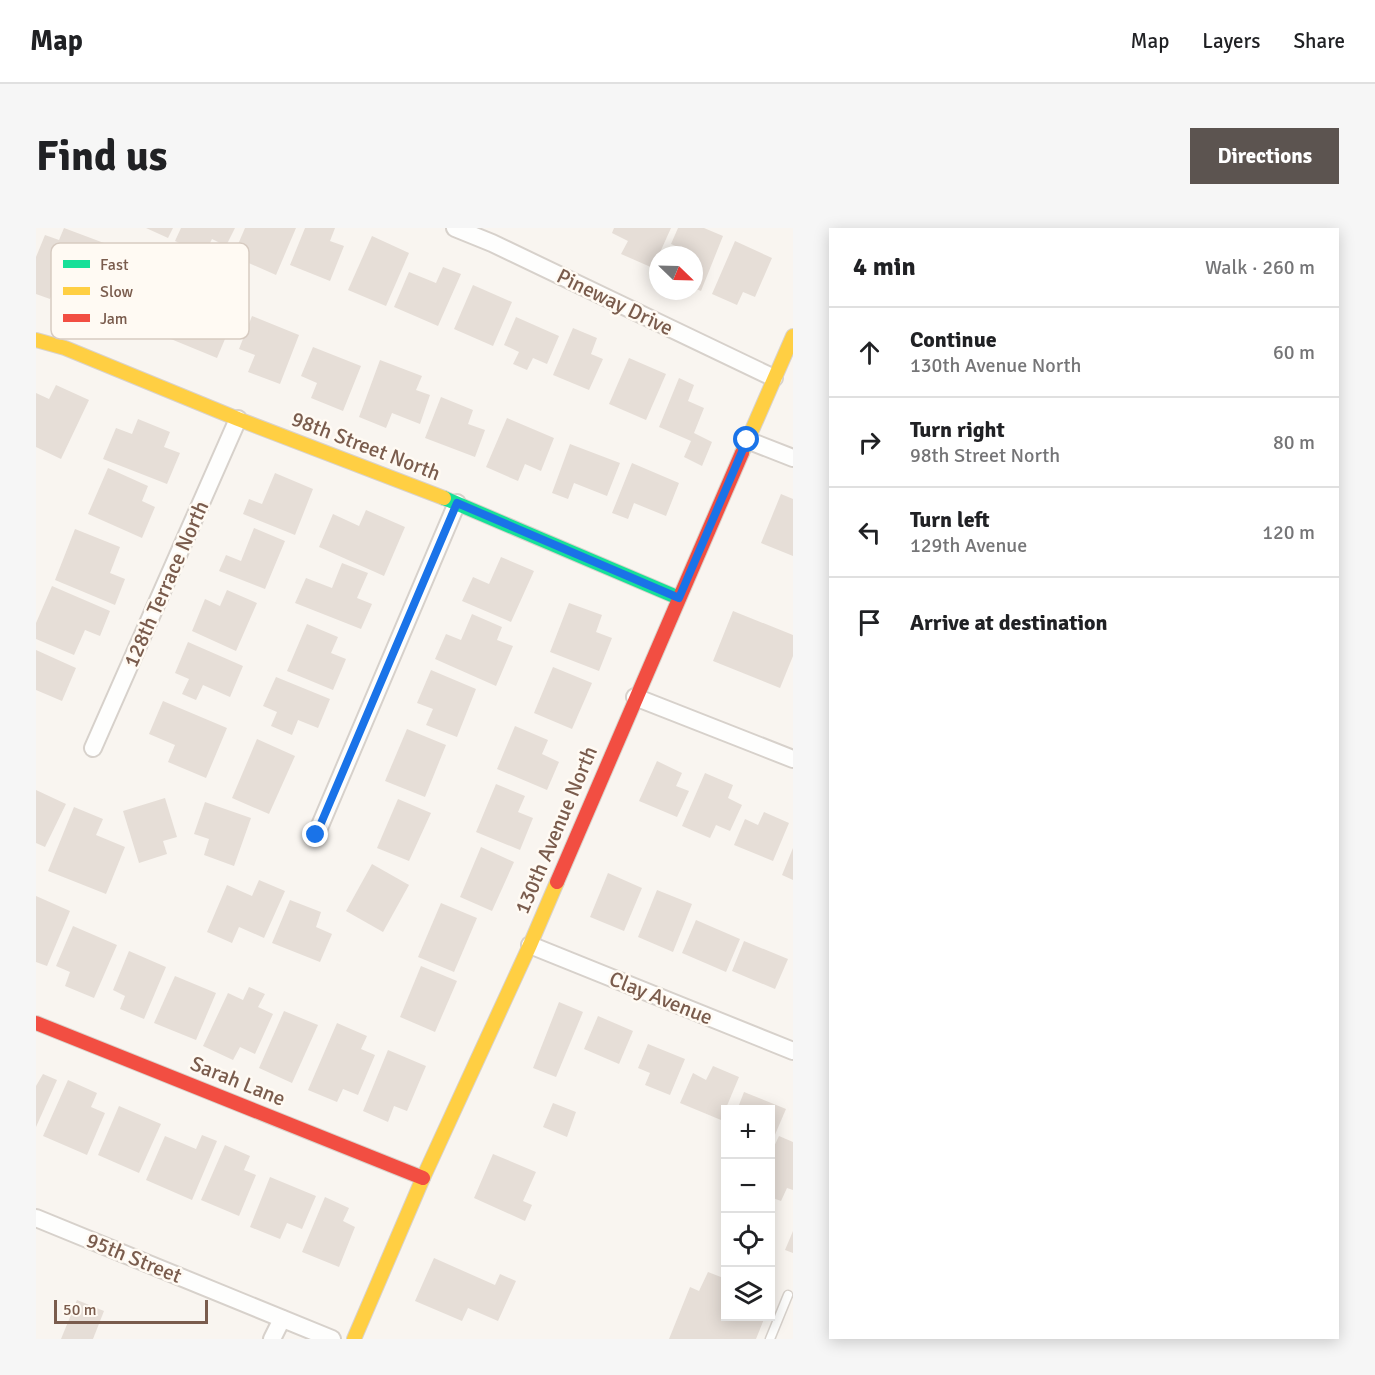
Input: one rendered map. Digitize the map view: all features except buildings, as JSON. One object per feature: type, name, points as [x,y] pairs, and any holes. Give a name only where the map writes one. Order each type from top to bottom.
[{"type":"street","name":"Pineway Drive","points":[[455,228],[492,243],[774,378]]},
{"type":"street","name":"130th Avenue North","points":[[354,1339],[423,1178],[530,945],[635,697],[793,336]]},
{"type":"street","name":"98th Street North","points":[[36,340],[65,348],[238,419],[457,503],[679,598]]},
{"type":"street","name":"128th Terrace North","points":[[93,748],[238,419]]},
{"type":"street","points":[[747,440],[793,458]]},
{"type":"street","points":[[316,835],[457,503]]},
{"type":"street","points":[[635,697],[793,759]]},
{"type":"street","name":"Clay Avenue","points":[[530,945],[793,1051]]},
{"type":"street","name":"Sarah Lane","points":[[36,1023],[423,1178]]},
{"type":"street","name":"95th Street","points":[[36,1218],[332,1339]]},
{"type":"street","points":[[272,1339],[282,1319]]},
{"type":"lane","points":[[770,1339],[788,1295]]},
{"type":"traffic: fast","points":[[444,498],[679,598]]},
{"type":"traffic: slow","points":[[742,453],[793,336]]},
{"type":"traffic: slow","points":[[36,340],[65,348],[238,419],[444,498]]},
{"type":"traffic: slow","points":[[354,1339],[423,1178],[557,882]]},
{"type":"traffic: jam","points":[[557,882],[742,453]]},
{"type":"traffic: jam","points":[[36,1023],[423,1178]]},
{"type":"route","points":[[316,835],[457,503],[679,598],[747,440]]}]
